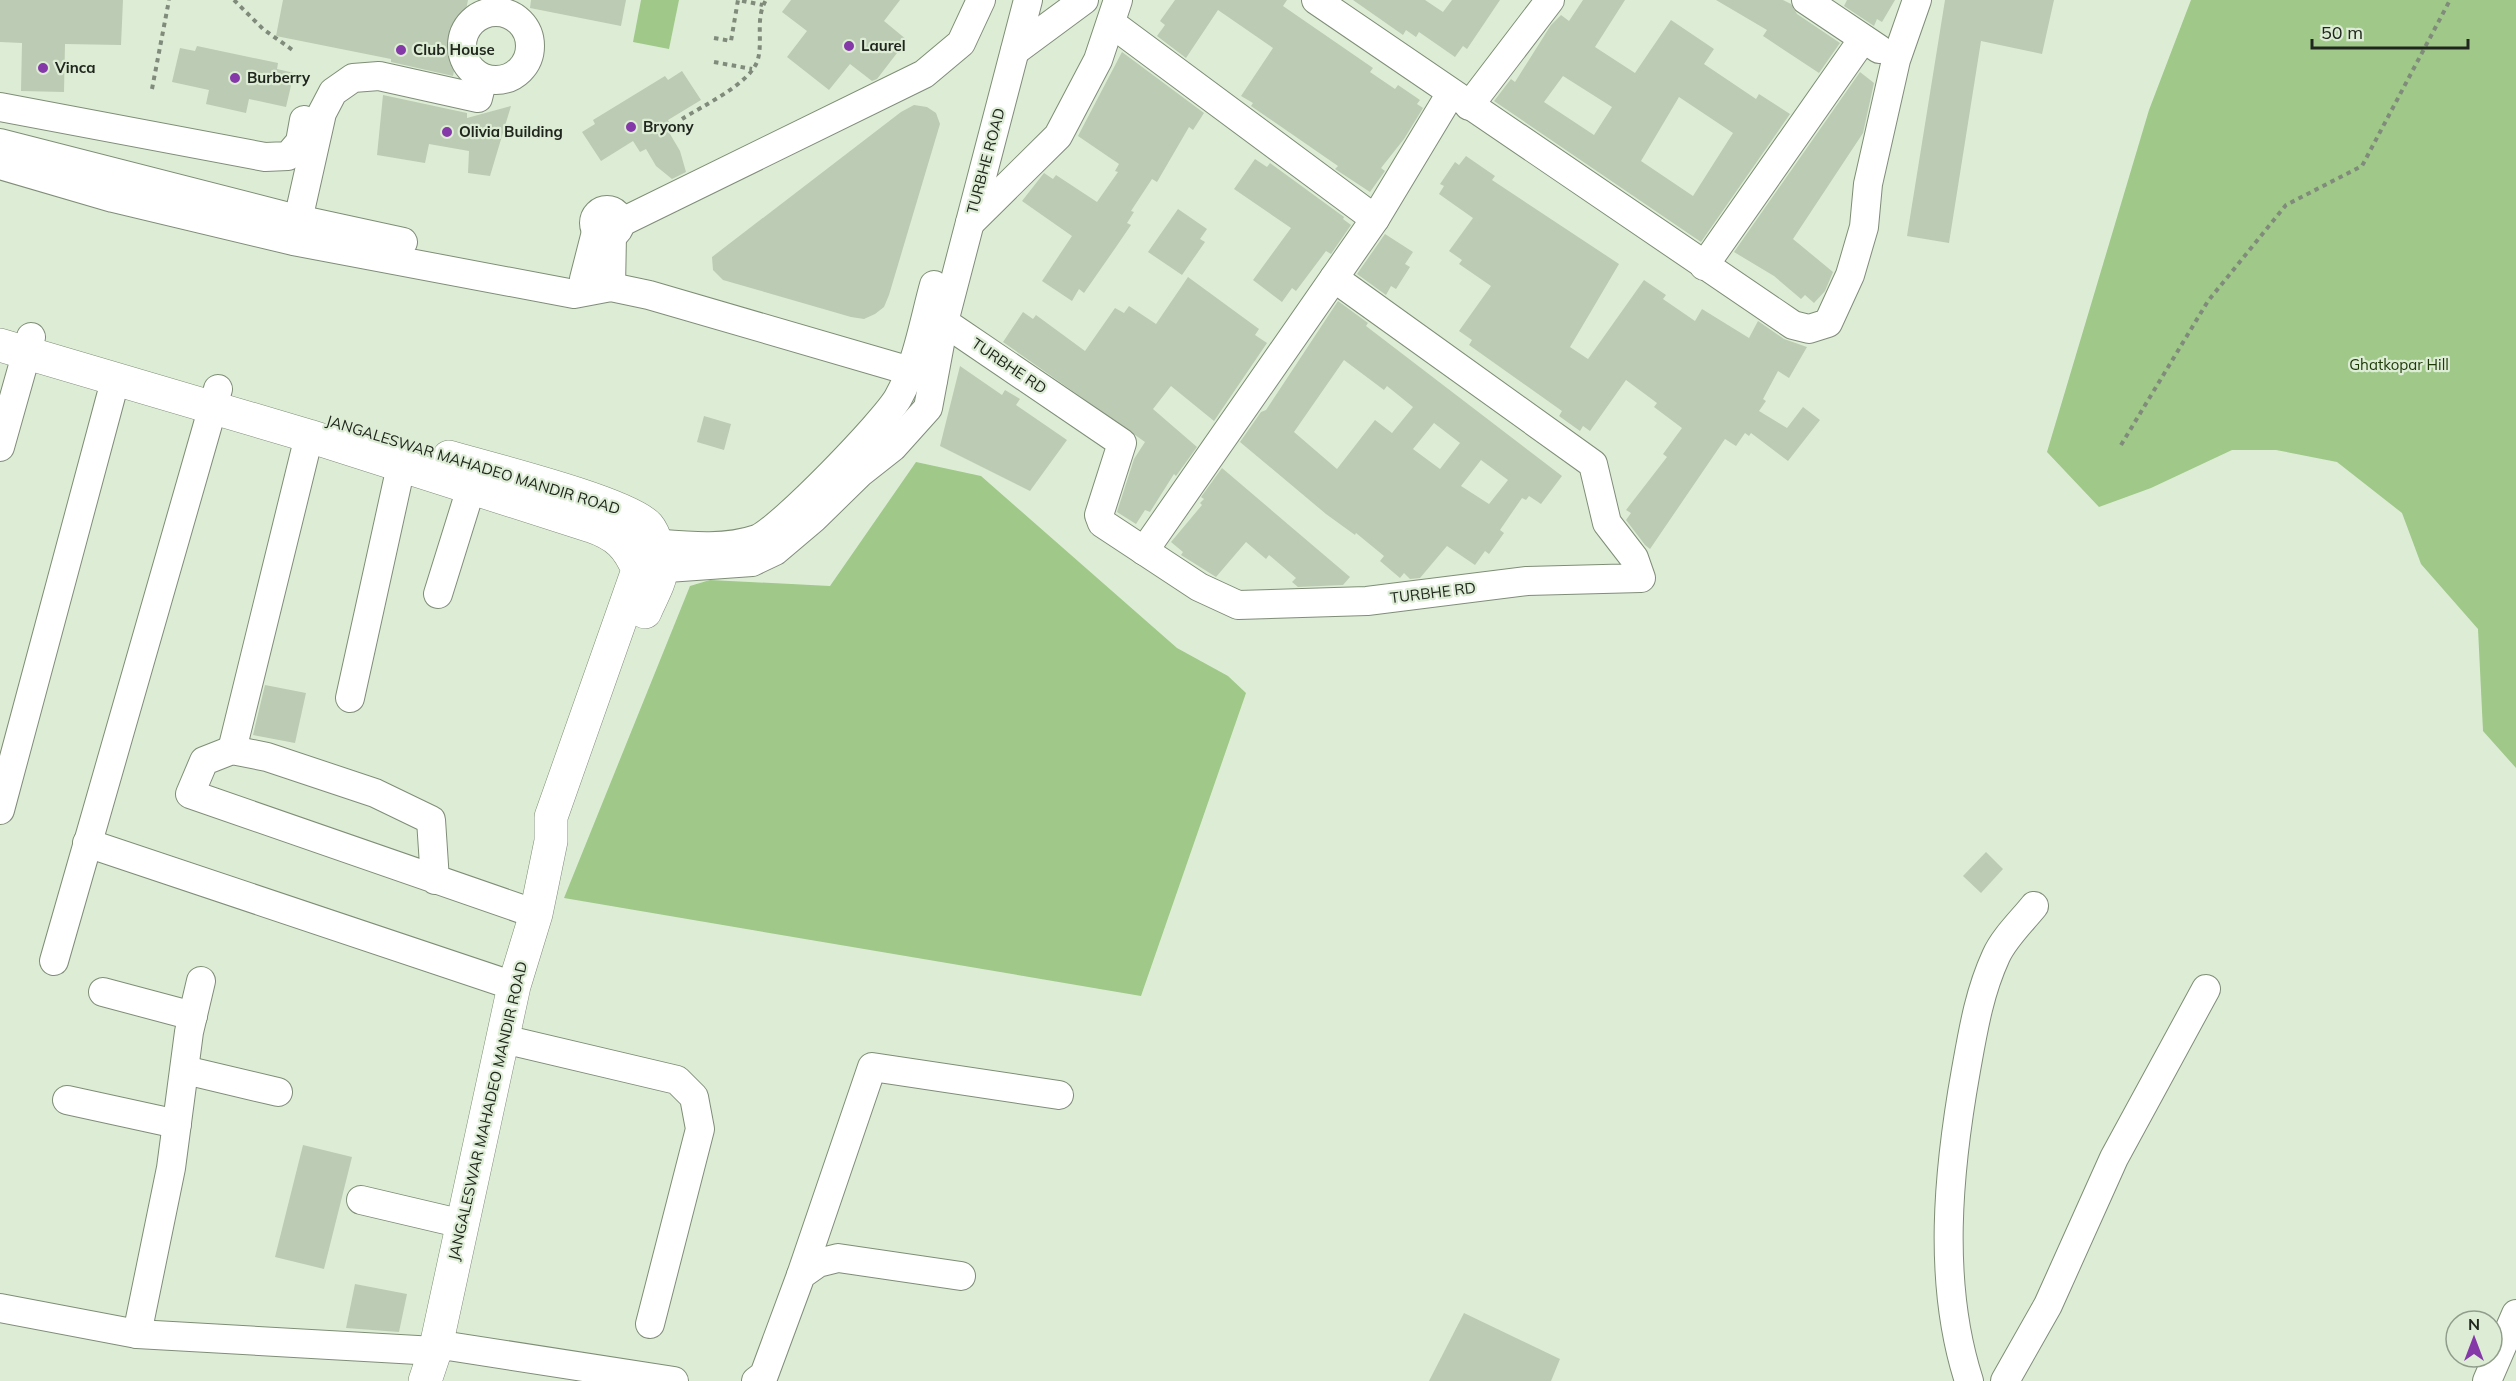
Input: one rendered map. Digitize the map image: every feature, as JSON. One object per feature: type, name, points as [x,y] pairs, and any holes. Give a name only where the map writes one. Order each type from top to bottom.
[{"type":"main road","name":"JANGALESWAR MAHADEO MANDIR ROAD","points":[[0,326],[19,345],[115,381],[215,398],[309,436],[608,532],[644,556]]},
{"type":"main road","name":"JANGALESWAR MAHADEO MANDIR ROAD","points":[[19,345],[626,511],[647,525],[644,556],[551,817],[551,840],[536,914],[514,986],[435,1351],[424,1381]]},
{"type":"street","points":[[596,285],[610,230],[924,74],[961,43],[981,0]]},
{"type":"street","points":[[644,556],[740,543],[759,538],[801,505],[898,398],[921,376],[1010,0]]},
{"type":"street","name":"TURBHE ROAD","points":[[921,376],[944,322],[1028,0]]},
{"type":"street","points":[[1015,51],[1084,0]]},
{"type":"street","points":[[1316,0],[1704,266],[1793,325],[1809,329],[1828,323],[1850,275],[1864,227],[1868,184],[1896,60],[1917,0]]},
{"type":"street","points":[[1144,551],[1460,100],[1550,0]]},
{"type":"street","points":[[1806,0],[1896,60]]},
{"type":"street","points":[[970,223],[1058,136],[1098,60],[1114,12],[1375,219]]},
{"type":"street","points":[[1704,266],[1863,39]]},
{"type":"street","points":[[296,230],[322,113],[333,92],[353,78],[379,75],[478,98],[483,78]]},
{"type":"street","points":[[0,107],[266,157],[288,156],[300,142],[304,120]]},
{"type":"street","points":[[130,186],[139,133]]},
{"type":"street","points":[[0,143],[130,186],[296,230],[533,278],[596,285],[658,297],[921,376]]},
{"type":"street","points":[[0,165],[130,186]]},
{"type":"street","name":"TURBHE RD","points":[[944,322],[1122,443],[1099,514],[1102,523],[1199,587],[1238,605],[1367,601],[1527,581],[1641,578],[1635,558],[1607,523],[1593,464],[1334,278]]},
{"type":"street","points":[[0,447],[19,345]]},
{"type":"street","points":[[0,810],[115,381]]},
{"type":"street","points":[[54,961],[215,398]]},
{"type":"street","points":[[232,750],[309,436]]},
{"type":"street","points":[[350,698],[401,466]]},
{"type":"street","points":[[438,594],[471,488]]},
{"type":"street","points":[[435,880],[431,820],[375,793],[267,757],[232,750],[204,761],[190,794],[435,880],[536,914]]},
{"type":"street","points":[[87,843],[514,986]]},
{"type":"street","points":[[1969,1381],[1958,1346],[1949,1263],[1954,1139],[1979,998],[1997,954],[2034,906]]},
{"type":"street","points":[[136,1334],[171,1167],[193,1016],[201,981]]},
{"type":"street","points":[[2005,1381],[2048,1305],[2114,1158],[2206,988]]},
{"type":"street","points":[[103,992],[193,1016]]},
{"type":"street","points":[[503,1038],[677,1080],[694,1097],[700,1129],[651,1324]]},
{"type":"street","points":[[756,1381],[764,1375],[801,1275],[872,1067],[1059,1095]]},
{"type":"street","points":[[185,1070],[278,1092]]},
{"type":"street","points":[[67,1100],[177,1124]]},
{"type":"street","points":[[361,1200],[463,1224]]},
{"type":"street","points":[[801,1275],[818,1263],[838,1258],[961,1276]]},
{"type":"street","points":[[0,1308],[136,1334],[435,1351],[448,1346],[675,1381]]},
{"type":"street","points":[[2487,1381],[2516,1314]]},
{"type":"path","points":[[152,89],[169,0]]},
{"type":"path","points":[[234,0],[264,29],[294,51]]},
{"type":"path","points":[[714,38],[731,41],[738,0],[763,5]]},
{"type":"path","points":[[682,118],[741,82],[753,70],[758,60],[763,5],[766,0]]},
{"type":"path","points":[[2121,445],[2208,301],[2286,204],[2362,166],[2450,0]]},
{"type":"path","points":[[714,62],[753,70]]},
{"type":"green space","points":[[641,0],[679,0],[669,49],[633,42]]},
{"type":"green space","name":"Ghatkopar Hill","points":[[2191,0],[2516,0],[2516,768],[2483,731],[2478,629],[2421,564],[2402,513],[2337,462],[2276,450],[2232,450],[2151,488],[2099,507],[2047,452],[2149,110]]},
{"type":"green space","points":[[916,462],[981,476],[1177,648],[1228,676],[1246,693],[1141,996],[564,898],[690,586],[710,580],[830,586]]},
{"type":"building","name":"Vinca","points":[[0,0],[123,0],[121,45],[65,44],[64,92],[21,91],[22,43],[0,42]]},
{"type":"building","name":"Club House","points":[[283,0],[468,0],[453,76],[391,62],[391,59],[276,36]]},
{"type":"building","name":"Club House","points":[[531,0],[626,0],[621,26],[530,8]]},
{"type":"building","name":"Laurel","points":[[791,0],[900,0],[884,21],[907,40],[877,79],[872,81],[850,64],[829,90],[787,57],[807,31],[782,12]]},
{"type":"building","points":[[1175,0],[1287,0],[1283,6],[1373,68],[1370,72],[1395,89],[1398,85],[1420,100],[1417,104],[1423,108],[1404,139],[1381,168],[1385,171],[1370,192],[1335,169],[1338,166],[1251,106],[1253,103],[1241,96],[1273,48],[1218,10],[1186,58],[1157,36],[1165,25],[1160,21]]},
{"type":"building","points":[[1353,0],[1425,0],[1443,12],[1452,0],[1500,0],[1467,49],[1463,46],[1455,57],[1419,32],[1416,37],[1406,30],[1403,35]]},
{"type":"building","points":[[1583,0],[1625,0],[1595,47],[1635,73],[1671,20],[1714,49],[1704,64],[1756,99],[1759,94],[1790,114],[1701,242],[1494,101],[1511,79],[1515,82],[1551,25],[1561,15],[1569,21]],"holes":[[[1563,76],[1612,107],[1594,135],[1544,102]],[[1679,97],[1733,133],[1693,196],[1641,161]]]},
{"type":"building","points":[[1716,0],[1783,0],[1791,4],[1797,14],[1840,43],[1819,73],[1763,36],[1767,30]]},
{"type":"building","points":[[1847,0],[1895,0],[1882,22],[1877,19],[1874,26],[1844,6]]},
{"type":"building","points":[[1945,0],[2054,0],[2042,54],[1981,41],[1949,243],[1907,236]]},
{"type":"building","name":"Burberry","points":[[197,46],[278,63],[277,69],[294,73],[286,107],[249,99],[246,113],[206,104],[209,90],[172,82],[180,48],[195,51]]},
{"type":"building","points":[[1122,52],[1204,113],[1193,130],[1189,127],[1157,182],[1152,179],[1131,211],[1134,212],[1127,223],[1131,225],[1084,293],[1079,289],[1072,301],[1042,281],[1072,236],[1022,201],[1044,173],[1053,179],[1056,175],[1097,202],[1118,172],[1115,171],[1119,164],[1078,136]]},
{"type":"building","name":"Bryony","points":[[682,71],[701,100],[668,120],[675,131],[670,134],[680,151],[686,172],[672,179],[656,166],[646,149],[640,152],[633,141],[601,161],[582,132],[595,124],[593,120],[665,76],[668,80]]},
{"type":"building","points":[[1860,72],[1874,83],[1863,133],[1793,239],[1833,272],[1825,291],[1814,303],[1805,295],[1801,299],[1774,276],[1734,252]]},
{"type":"building","name":"Olivia Building","points":[[383,95],[467,113],[467,118],[511,106],[490,176],[468,173],[469,151],[429,144],[425,163],[377,155]]},
{"type":"building","points":[[914,105],[927,107],[936,113],[940,124],[884,307],[864,319],[851,317],[723,280],[713,270],[712,257],[901,112]]},
{"type":"building","points":[[1466,156],[1495,176],[1492,180],[1619,264],[1570,347],[1588,359],[1644,280],[1666,295],[1663,299],[1695,321],[1702,309],[1749,338],[1758,321],[1784,339],[1807,347],[1789,378],[1778,371],[1763,399],[1766,401],[1759,411],[1787,428],[1803,407],[1820,420],[1788,461],[1751,433],[1749,436],[1745,433],[1736,446],[1725,439],[1650,549],[1645,545],[1626,520],[1631,513],[1626,510],[1667,457],[1663,454],[1682,428],[1654,407],[1657,403],[1626,380],[1590,431],[1583,426],[1580,431],[1559,416],[1562,411],[1469,345],[1472,340],[1459,331],[1491,286],[1459,264],[1462,260],[1449,251],[1473,218],[1439,194],[1444,186],[1440,184],[1455,162],[1459,165]]},
{"type":"building","points":[[1255,159],[1267,167],[1270,163],[1344,217],[1343,219],[1351,225],[1331,254],[1326,251],[1296,291],[1292,288],[1282,302],[1253,280],[1291,228],[1234,189]]},
{"type":"building","points":[[1178,209],[1207,229],[1200,239],[1205,242],[1182,275],[1148,252]]},
{"type":"building","points":[[1385,234],[1413,252],[1405,264],[1410,267],[1396,289],[1391,286],[1386,295],[1357,274]]},
{"type":"building","points":[[1188,277],[1259,329],[1255,335],[1267,343],[1214,421],[1171,386],[1153,409],[1197,447],[1176,476],[1174,474],[1150,512],[1145,510],[1136,524],[1117,512],[1134,459],[1145,442],[1003,342],[1023,312],[1033,319],[1036,315],[1085,351],[1115,308],[1124,313],[1129,306],[1156,324]]},
{"type":"building","points":[[1338,301],[1368,323],[1366,326],[1562,476],[1541,504],[1529,496],[1526,500],[1522,498],[1500,530],[1504,533],[1489,554],[1485,551],[1475,565],[1447,546],[1420,578],[1410,579],[1404,573],[1400,578],[1380,561],[1384,556],[1356,533],[1355,535],[1326,514],[1240,442],[1261,412],[1266,410]],"holes":[[[1344,360],[1384,390],[1387,386],[1413,407],[1392,433],[1375,420],[1337,469],[1294,432]],[[1434,423],[1460,443],[1440,469],[1413,449]],[[1481,460],[1508,480],[1489,504],[1461,486]]]},
{"type":"building","points":[[960,366],[1002,395],[1005,390],[1020,399],[1016,405],[1067,440],[1030,491],[940,446]]},
{"type":"building","points":[[704,416],[731,424],[724,450],[697,442]]},
{"type":"building","points":[[1222,468],[1350,577],[1343,585],[1298,587],[1292,582],[1296,578],[1269,555],[1266,559],[1246,542],[1216,577],[1181,555],[1183,552],[1171,542],[1202,505],[1200,503],[1204,499],[1201,497]]},
{"type":"building","points":[[265,685],[306,693],[295,743],[253,735]]},
{"type":"building","points":[[1986,852],[2003,869],[1981,893],[1963,876]]},
{"type":"building","points":[[303,1145],[352,1157],[324,1269],[275,1257]]},
{"type":"building","points":[[355,1284],[407,1294],[399,1332],[346,1328]]},
{"type":"building","points":[[1464,1313],[1560,1359],[1551,1381],[1429,1381]]},
{"type":"place","name":"Laurel","points":[[849,46]]},
{"type":"place","name":"Club House","points":[[401,50]]},
{"type":"place","name":"Vinca","points":[[43,68]]},
{"type":"place","name":"Burberry","points":[[235,78]]},
{"type":"place","name":"Bryony","points":[[631,127]]},
{"type":"place","name":"Olivia Building","points":[[447,132]]}]
